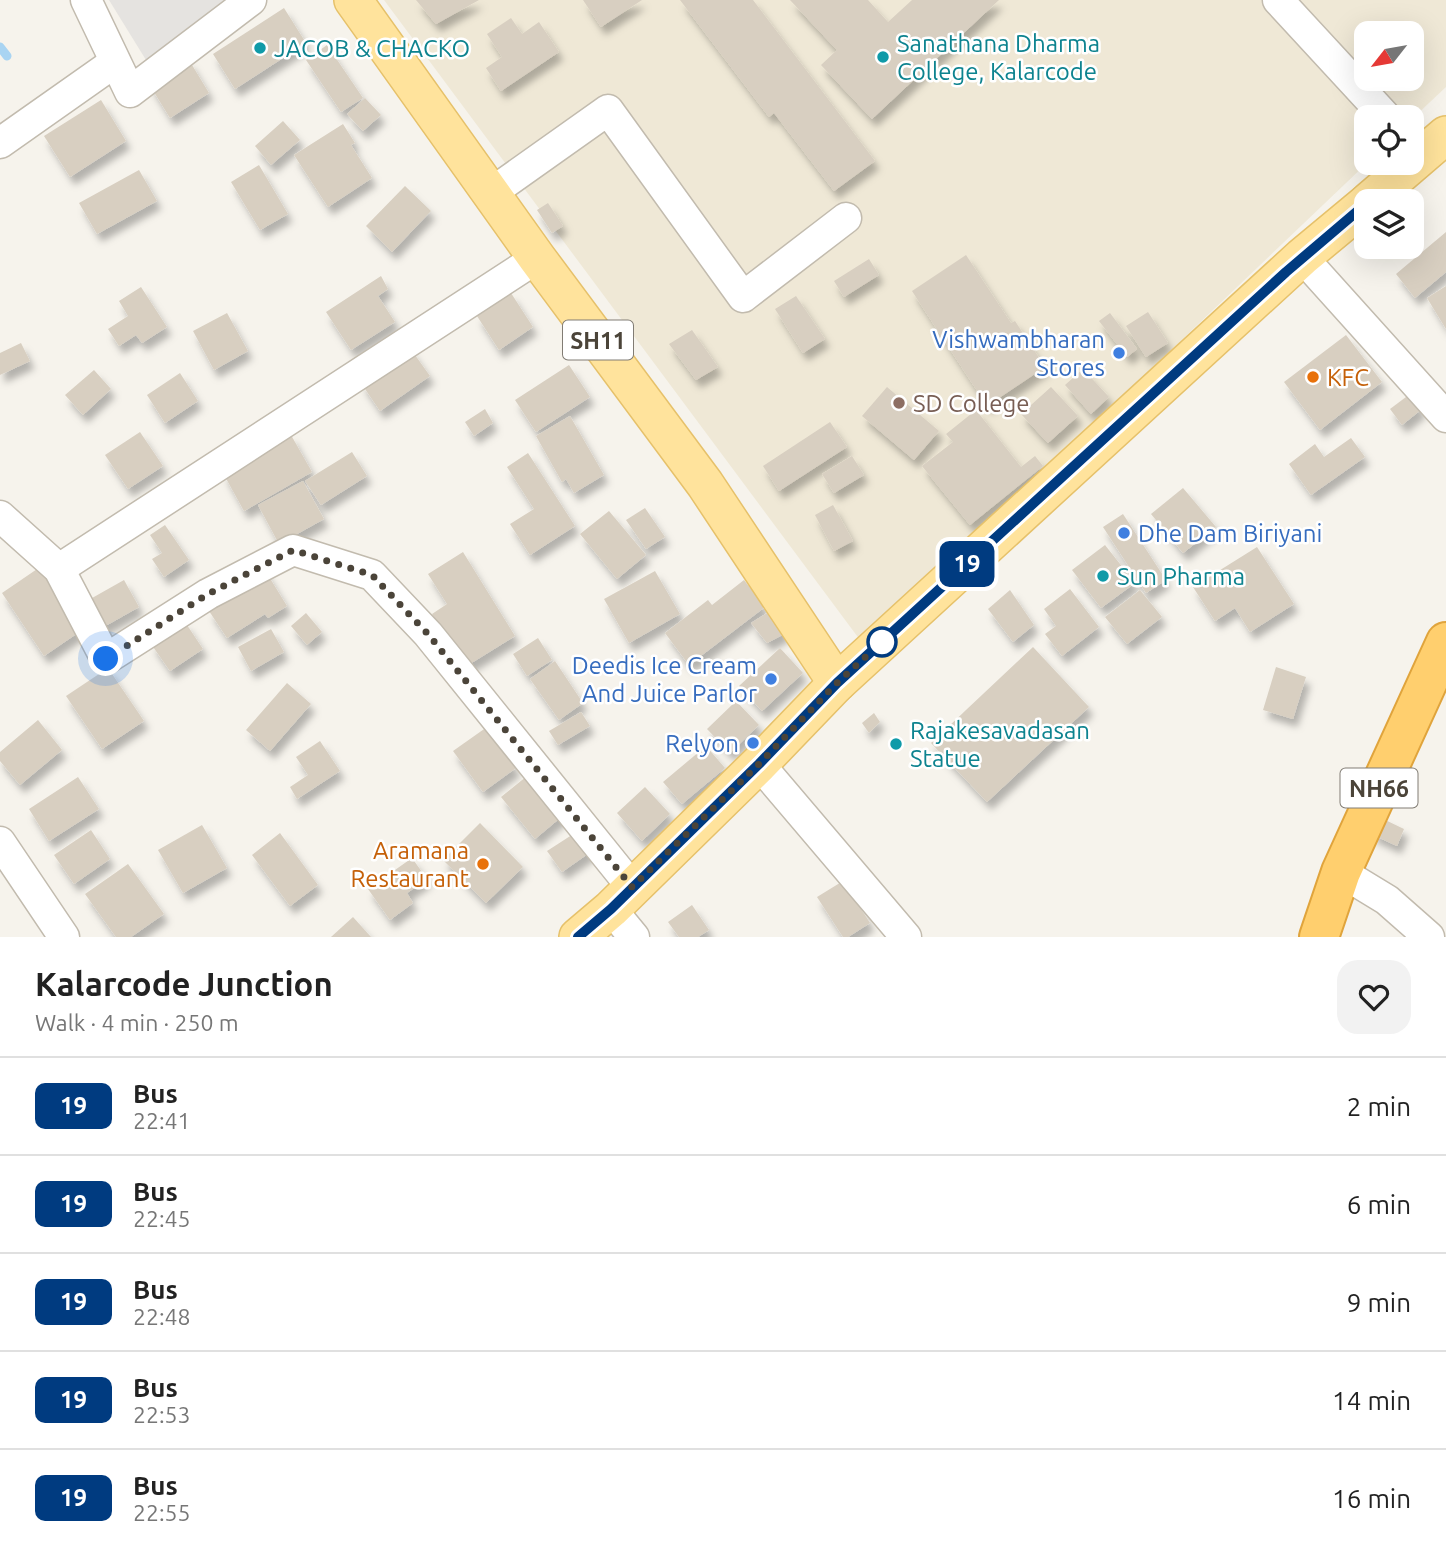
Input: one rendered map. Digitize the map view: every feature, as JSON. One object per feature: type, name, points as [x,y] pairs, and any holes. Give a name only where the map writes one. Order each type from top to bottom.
[{"type":"highway","name":"NH66","points":[[1319,937],[1341,872],[1446,642]]},
{"type":"main road","name":"SH11","points":[[353,0],[537,258],[705,484],[837,683]]},
{"type":"main road","points":[[1381,189],[1427,145]]},
{"type":"main road","points":[[578,937],[622,898],[759,764],[837,683],[1302,257],[1354,214]]},
{"type":"street","points":[[86,0],[130,92],[251,0]]},
{"type":"street","points":[[1278,0],[1375,105]]},
{"type":"street","points":[[0,143],[115,62]]},
{"type":"street","points":[[491,193],[608,110],[743,297],[846,218]]},
{"type":"street","points":[[1302,257],[1446,418]]},
{"type":"street","points":[[59,569],[537,258]]},
{"type":"street","points":[[0,516],[59,569],[106,659],[208,594],[293,550],[372,575],[428,634],[622,898],[634,937]]},
{"type":"street","points":[[759,764],[906,937]]},
{"type":"street","points":[[0,842],[64,937]]},
{"type":"street","points":[[1341,872],[1387,900],[1429,937]]},
{"type":"shaded area","points":[[109,0],[226,0],[146,60]]},
{"type":"shaded area","name":"SD College","points":[[384,0],[1446,0],[1446,87],[1424,108],[1424,105],[1354,105],[1354,175],[863,644]]},
{"type":"building","points":[[416,0],[479,0],[436,24]]},
{"type":"building","points":[[583,0],[642,0],[601,27]]},
{"type":"building","points":[[680,0],[753,0],[875,161],[834,191],[774,113],[769,117]]},
{"type":"building","name":"Sanathana Dharma College, Kalarcode","points":[[790,0],[868,0],[888,22],[912,0],[999,0],[872,119],[821,65],[837,50]]},
{"type":"building","name":"JACOB & CHACKO","points":[[284,8],[306,43],[235,89],[213,54]]},
{"type":"building","points":[[511,18],[522,34],[539,22],[559,52],[501,91],[486,68],[502,57],[487,34]]},
{"type":"building","points":[[327,45],[363,98],[341,112],[306,60]]},
{"type":"building","points":[[189,60],[209,93],[170,118],[149,84]]},
{"type":"building","points":[[365,98],[381,115],[363,131],[347,114]]},
{"type":"building","points":[[101,100],[126,141],[70,177],[44,136]]},
{"type":"building","points":[[283,121],[300,140],[271,165],[255,146]]},
{"type":"building","points":[[343,124],[355,143],[351,145],[372,178],[328,207],[294,155]]},
{"type":"building","points":[[259,165],[288,214],[260,230],[231,182]]},
{"type":"building","points":[[139,170],[157,201],[97,234],[79,203]]},
{"type":"building","points":[[405,186],[431,211],[392,252],[366,226]]},
{"type":"building","points":[[548,203],[563,226],[552,233],[537,210]]},
{"type":"building","points":[[1446,232],[1446,272],[1415,298],[1396,274],[1414,259],[1424,259],[1424,250]]},
{"type":"building","points":[[966,255],[1011,323],[1015,321],[1045,367],[987,406],[912,291]]},
{"type":"building","points":[[869,259],[879,275],[844,297],[834,281]]},
{"type":"building","points":[[381,276],[388,289],[378,296],[395,322],[351,350],[326,312]]},
{"type":"building","points":[[1446,286],[1446,329],[1427,298]]},
{"type":"building","points":[[141,287],[167,327],[142,343],[136,335],[119,346],[108,329],[128,316],[119,301]]},
{"type":"building","points":[[511,293],[533,327],[499,350],[477,316]]},
{"type":"building","points":[[796,296],[825,339],[803,353],[775,309]]},
{"type":"building","points":[[1148,312],[1168,343],[1146,357],[1126,326]]},
{"type":"building","points":[[227,313],[248,351],[214,370],[193,331]]},
{"type":"building","points":[[1110,313],[1137,349],[1127,357],[1099,321]]},
{"type":"building","points":[[692,330],[718,367],[696,380],[669,344]]},
{"type":"building","points":[[1346,335],[1382,382],[1320,430],[1284,382]]},
{"type":"building","points":[[21,343],[30,361],[0,375],[0,353]]},
{"type":"building","points":[[410,348],[430,376],[380,411],[361,383]]},
{"type":"building","points":[[569,365],[590,397],[536,432],[515,400]]},
{"type":"building","points":[[1083,369],[1109,397],[1091,414],[1065,385]]},
{"type":"building","points":[[94,370],[111,389],[83,415],[65,395]]},
{"type":"building","points":[[180,373],[198,401],[165,423],[147,395]]},
{"type":"building","points":[[887,387],[939,431],[914,460],[862,416]]},
{"type":"building","points":[[1051,387],[1078,416],[1048,443],[1021,414]]},
{"type":"building","points":[[1410,394],[1422,409],[1402,425],[1390,409]]},
{"type":"building","points":[[485,409],[493,423],[474,436],[465,422]]},
{"type":"building","points":[[976,410],[1021,467],[1035,456],[1043,466],[970,525],[922,466],[953,442],[946,434]]},
{"type":"building","points":[[570,416],[604,475],[574,493],[566,479],[562,482],[536,436]]},
{"type":"building","points":[[830,422],[847,447],[779,491],[763,466]]},
{"type":"building","points":[[140,432],[163,466],[128,489],[105,455]]},
{"type":"building","points":[[291,435],[312,472],[244,511],[223,473]]},
{"type":"building","points":[[1351,438],[1365,457],[1311,495],[1289,464],[1315,444],[1324,457]]},
{"type":"building","points":[[352,452],[367,476],[321,505],[305,481]]},
{"type":"building","points":[[528,453],[575,526],[530,555],[510,524],[534,509],[507,467]]},
{"type":"building","points":[[852,456],[864,475],[834,493],[822,474]]},
{"type":"building","points":[[303,481],[324,519],[279,544],[258,505]]},
{"type":"building","points":[[1183,488],[1216,527],[1183,553],[1151,514]]},
{"type":"building","points":[[833,505],[853,541],[834,551],[815,515]]},
{"type":"building","points":[[645,508],[665,537],[646,549],[626,520]]},
{"type":"building","points":[[609,511],[646,555],[617,579],[580,534]]},
{"type":"building","points":[[1123,514],[1166,580],[1146,593],[1103,527]]},
{"type":"building","points":[[165,525],[189,560],[164,577],[152,559],[162,553],[150,535]]},
{"type":"building","name":"Sun Pharma","points":[[1105,545],[1135,583],[1101,608],[1072,570]]},
{"type":"building","points":[[1257,547],[1294,604],[1250,632],[1235,608],[1215,621],[1193,587]]},
{"type":"building","points":[[463,552],[515,636],[465,667],[432,614],[447,604],[428,574]]},
{"type":"building","points":[[43,565],[85,628],[44,656],[2,593]]},
{"type":"building","points":[[263,567],[287,606],[268,618],[265,614],[227,638],[209,611],[249,586]]},
{"type":"building","points":[[655,571],[680,614],[629,643],[604,599]]},
{"type":"building","points":[[124,580],[139,607],[100,629],[85,602]]},
{"type":"building","points":[[744,580],[765,607],[689,665],[665,633],[708,600],[712,605]]},
{"type":"building","points":[[1070,589],[1099,627],[1062,656],[1045,634],[1056,626],[1044,609]]},
{"type":"building","points":[[1010,590],[1034,625],[1013,642],[988,609]]},
{"type":"building","points":[[1140,590],[1162,617],[1127,644],[1105,617]]},
{"type":"building","points":[[772,610],[786,633],[767,643],[751,623]]},
{"type":"building","points":[[306,613],[322,632],[307,645],[291,626]]},
{"type":"building","points":[[185,622],[203,649],[170,671],[151,644]]},
{"type":"building","points":[[271,629],[284,652],[251,671],[238,647]]},
{"type":"building","points":[[538,638],[552,660],[527,676],[513,654]]},
{"type":"building","points":[[1033,647],[1089,707],[987,802],[931,743]]},
{"type":"building","name":"Deedis Ice Cream And Juice Parlor","points":[[780,648],[803,673],[762,711],[739,686]]},
{"type":"building","points":[[555,661],[583,703],[559,720],[530,679]]},
{"type":"building","points":[[1276,667],[1306,677],[1293,719],[1263,710]]},
{"type":"building","points":[[108,668],[144,721],[102,749],[66,696]]},
{"type":"building","points":[[287,683],[311,704],[270,751],[246,730]]},
{"type":"building","points":[[736,701],[759,725],[730,753],[707,729]]},
{"type":"building","points":[[581,712],[590,726],[558,745],[549,731]]},
{"type":"building","points":[[874,713],[880,722],[869,733],[862,723]]},
{"type":"building","points":[[38,720],[62,750],[20,785],[0,761],[0,752]]},
{"type":"building","points":[[487,727],[516,768],[483,792],[453,751]]},
{"type":"building","points":[[320,741],[340,771],[297,799],[290,787],[308,775],[296,757]]},
{"type":"building","points":[[706,746],[725,768],[682,804],[663,782]]},
{"type":"building","points":[[532,772],[566,813],[535,839],[501,797]]},
{"type":"building","points":[[78,777],[99,809],[49,841],[29,809]]},
{"type":"building","points":[[645,787],[670,814],[642,841],[617,813]]},
{"type":"building","points":[[1379,817],[1404,829],[1397,846],[1371,834]]},
{"type":"building","name":"Aramana Restaurant","points":[[480,823],[523,867],[486,903],[443,860]]},
{"type":"building","points":[[202,825],[227,868],[183,893],[158,850]]},
{"type":"building","points":[[91,830],[110,859],[74,884],[54,855]]},
{"type":"building","points":[[578,831],[592,851],[562,872],[547,851]]},
{"type":"building","points":[[280,833],[318,885],[290,906],[252,855]]},
{"type":"building","points":[[412,858],[427,879],[407,893],[413,903],[390,920],[368,889]]},
{"type":"building","points":[[128,864],[164,914],[131,937],[116,937],[85,894]]},
{"type":"building","points":[[843,881],[870,923],[848,937],[843,937],[817,897]]},
{"type":"building","points":[[692,905],[709,930],[698,937],[679,937],[668,922]]},
{"type":"building","points":[[353,917],[371,937],[331,937]]},
{"type":"waterway","points":[[0,47],[7,56]]},
{"type":"bus line","name":"19","points":[[578,937],[611,909],[759,764],[837,683],[1302,257],[1354,214]]},
{"type":"place","name":"JACOB & CHACKO","points":[[260,48]]},
{"type":"place","name":"Sanathana Dharma College, Kalarcode","points":[[883,57]]},
{"type":"place","name":"Vishwambharan Stores","points":[[1119,353]]},
{"type":"place","name":"KFC","points":[[1313,377]]},
{"type":"place","name":"SD College","points":[[899,403]]},
{"type":"place","name":"Dhe Dam Biriyani","points":[[1124,533]]},
{"type":"place","name":"Sun Pharma","points":[[1103,576]]},
{"type":"place","name":"Deedis Ice Cream And Juice Parlor","points":[[771,679]]},
{"type":"place","name":"Relyon","points":[[753,743]]},
{"type":"place","name":"Rajakesavadasan Statue","points":[[896,744]]},
{"type":"place","name":"Aramana Restaurant","points":[[483,864]]},
{"type":"route","points":[[106,659],[208,594],[293,550],[372,575],[428,634],[632,887],[759,764],[837,683],[882,642]]}]
